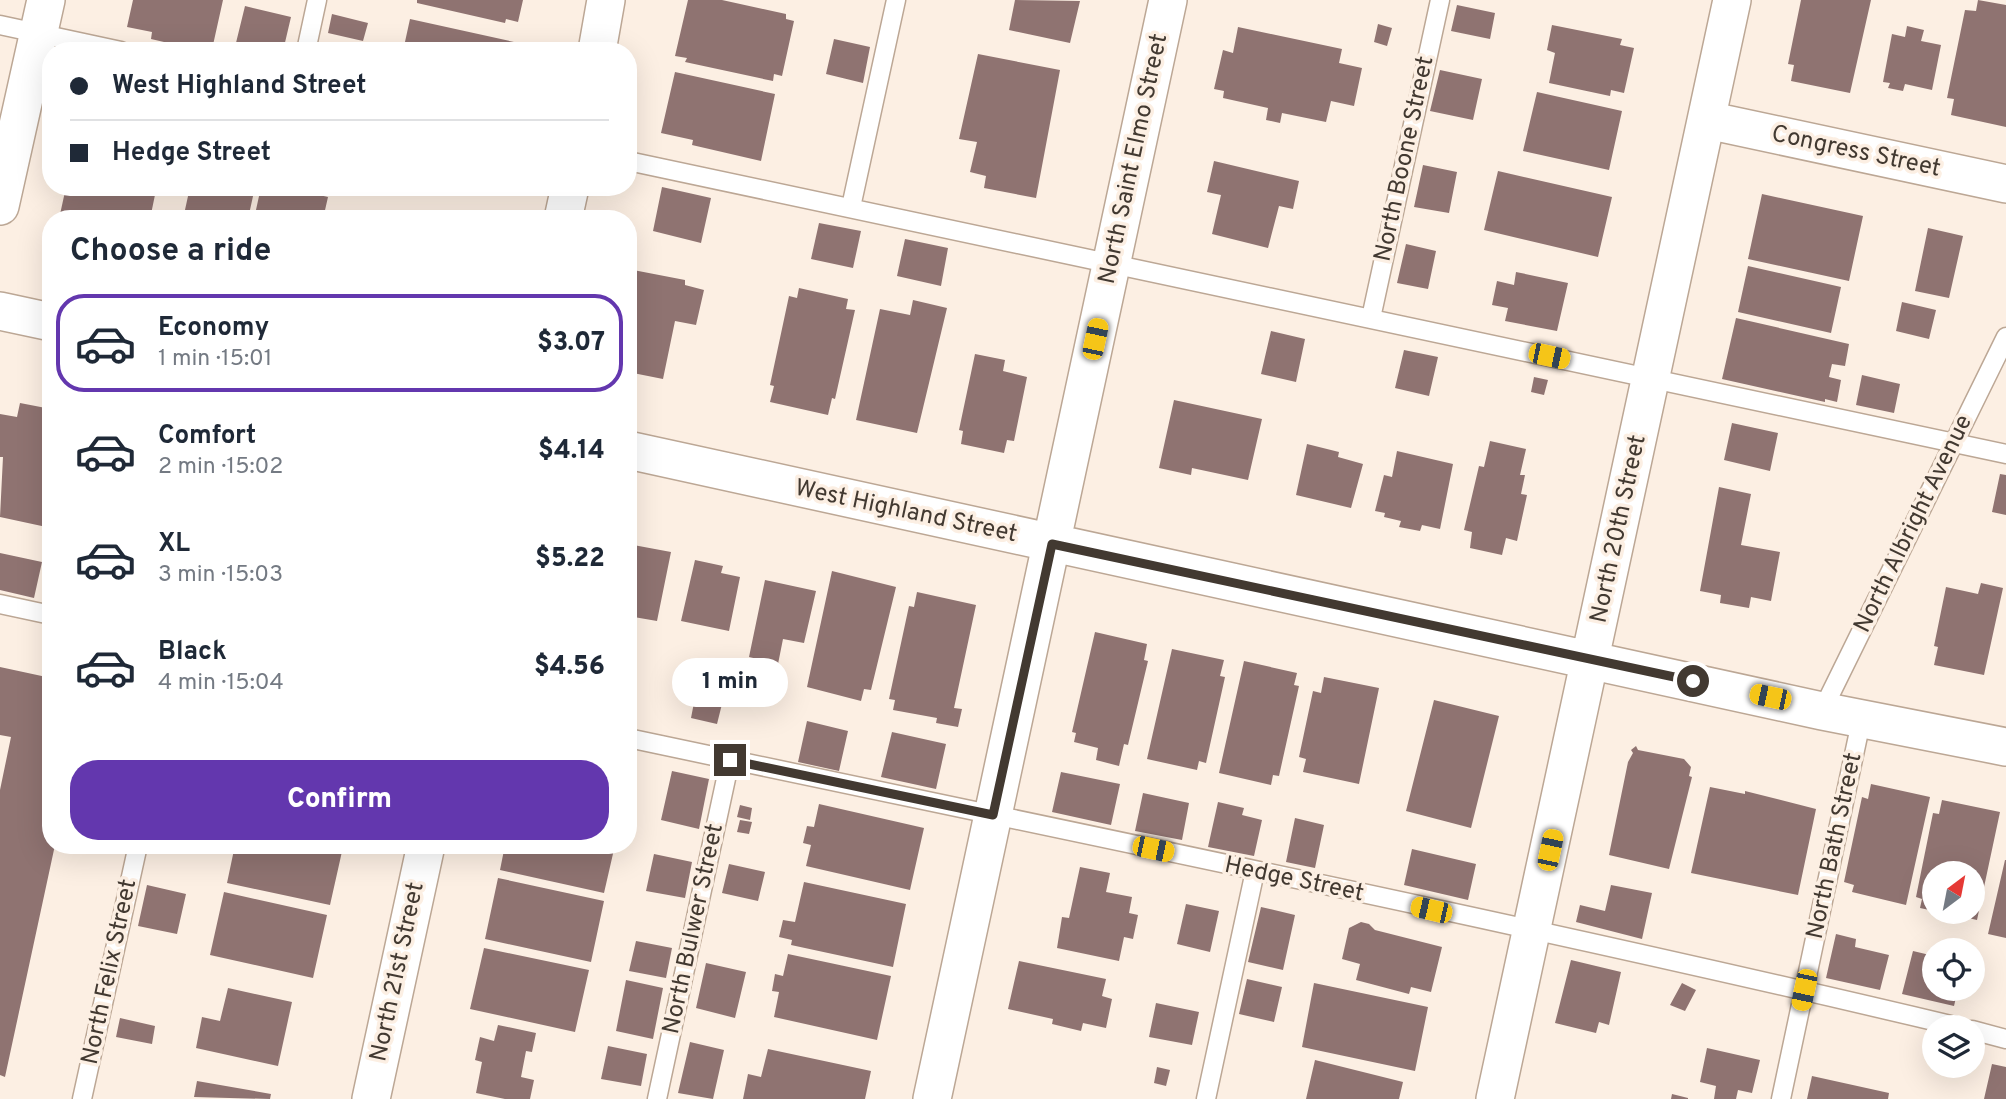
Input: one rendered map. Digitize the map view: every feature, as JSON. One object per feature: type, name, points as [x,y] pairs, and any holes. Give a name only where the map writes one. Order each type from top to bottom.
[{"type":"street","points":[[599,42],[606,0]]},
{"type":"street","name":"North Saint Elmo Street","points":[[932,1099],[1168,0]]},
{"type":"street","name":"North 20th Street","points":[[1495,1099],[1732,0]]},
{"type":"street","points":[[0,206],[42,16]]},
{"type":"street","name":"Congress Street","points":[[1706,120],[2006,184]]},
{"type":"street","points":[[0,311],[42,320]]},
{"type":"street","name":"West Highland Street","points":[[637,452],[1822,711],[2006,747]]},
{"type":"street","name":"North 21st Street","points":[[370,1099],[424,854]]},
{"type":"lane","points":[[308,42],[317,0]]},
{"type":"lane","points":[[851,207],[896,0]]},
{"type":"lane","name":"North Boone Street","points":[[1371,318],[1440,0]]},
{"type":"lane","points":[[0,25],[42,16],[101,42]]},
{"type":"lane","points":[[637,163],[1112,262],[1953,445],[2006,454]]},
{"type":"lane","name":"North Albright Avenue","points":[[1822,711],[2006,337]]},
{"type":"lane","points":[[0,604],[42,613]]},
{"type":"lane","name":"North Bath Street","points":[[1781,1099],[1862,717]]},
{"type":"lane","name":"Hedge Street","points":[[637,740],[1255,871],[1922,1018]]},
{"type":"lane","name":"North Bulwer Street","points":[[657,1099],[730,760]]},
{"type":"lane","name":"North Felix Street","points":[[82,1099],[136,854]]},
{"type":"lane","points":[[1206,1099],[1255,871]]},
{"type":"lane","points":[[1985,1033],[2006,1038]]},
{"type":"building","points":[[133,0],[223,0],[214,42],[164,42],[151,39],[152,32],[127,27]]},
{"type":"building","points":[[417,0],[523,0],[518,22],[506,19],[505,23],[417,3]]},
{"type":"building","points":[[688,0],[722,0],[786,14],[786,19],[794,21],[782,76],[774,74],[773,81],[685,62],[687,58],[675,56]]},
{"type":"building","points":[[1015,0],[1080,1],[1070,43],[1009,30]]},
{"type":"building","points":[[1801,0],[1871,0],[1850,93],[1791,81],[1794,65],[1788,64]]},
{"type":"building","points":[[1978,0],[2006,5],[2006,127],[1951,115],[1954,99],[1947,98],[1965,10],[1976,11]]},
{"type":"building","points":[[1457,5],[1495,13],[1490,39],[1451,31]]},
{"type":"building","points":[[245,6],[291,17],[285,42],[236,42]]},
{"type":"building","points":[[332,14],[368,23],[363,41],[328,33]]},
{"type":"building","points":[[410,19],[514,42],[405,42]]},
{"type":"building","points":[[1378,24],[1392,28],[1387,46],[1374,42]]},
{"type":"building","points":[[1552,25],[1622,39],[1620,45],[1634,48],[1624,93],[1611,90],[1610,96],[1549,83],[1555,53],[1547,50]]},
{"type":"building","points":[[1907,26],[1924,30],[1921,41],[1941,45],[1932,90],[1905,84],[1903,91],[1888,88],[1890,83],[1883,82],[1892,34],[1905,37]]},
{"type":"building","points":[[1238,27],[1342,49],[1339,63],[1362,68],[1354,106],[1331,101],[1326,122],[1282,113],[1280,123],[1266,120],[1268,108],[1223,98],[1224,91],[1214,89],[1223,50],[1233,53]]},
{"type":"building","points":[[834,39],[870,47],[863,83],[826,74]]},
{"type":"building","points":[[978,54],[1060,70],[1036,198],[984,188],[986,176],[970,172],[977,142],[959,139]]},
{"type":"building","points":[[1440,70],[1482,79],[1473,120],[1430,111]]},
{"type":"building","points":[[675,72],[775,94],[761,161],[692,145],[693,140],[661,133]]},
{"type":"building","points":[[1537,92],[1622,111],[1609,170],[1523,151]]},
{"type":"building","points":[[1214,161],[1299,181],[1293,209],[1279,206],[1268,248],[1212,234],[1221,195],[1207,192]]},
{"type":"building","points":[[1423,165],[1457,172],[1449,213],[1414,207]]},
{"type":"building","points":[[1498,171],[1612,197],[1598,257],[1484,230]]},
{"type":"building","points":[[662,187],[711,198],[701,243],[653,231]]},
{"type":"building","points":[[1762,194],[1863,216],[1849,281],[1748,259]]},
{"type":"building","points":[[64,196],[155,196],[152,210],[61,210]]},
{"type":"building","points":[[188,196],[253,196],[250,210],[185,210]]},
{"type":"building","points":[[259,196],[328,197],[325,210],[256,210]]},
{"type":"building","points":[[819,223],[861,231],[853,268],[811,259]]},
{"type":"building","points":[[1928,228],[1963,236],[1949,298],[1915,291]]},
{"type":"building","points":[[905,239],[948,248],[941,286],[897,276]]},
{"type":"building","points":[[1406,244],[1436,251],[1428,289],[1397,283]]},
{"type":"building","points":[[1748,266],[1841,287],[1831,333],[1738,312]]},
{"type":"building","points":[[637,271],[685,280],[685,285],[704,290],[696,325],[675,321],[663,379],[637,374]]},
{"type":"building","points":[[1516,272],[1568,283],[1557,331],[1505,321],[1508,308],[1492,305],[1497,281],[1514,285]]},
{"type":"building","points":[[799,288],[848,299],[846,309],[855,310],[835,399],[832,398],[828,415],[770,402],[774,386],[770,385],[789,296],[797,298]]},
{"type":"building","points":[[913,300],[947,308],[917,433],[856,420],[880,309],[910,315]]},
{"type":"building","points":[[1902,302],[1936,310],[1929,339],[1896,331]]},
{"type":"building","points":[[1736,318],[1849,344],[1845,366],[1832,364],[1829,377],[1841,380],[1837,402],[1825,399],[1825,402],[1722,379]]},
{"type":"building","points":[[1271,331],[1305,339],[1296,382],[1261,374]]},
{"type":"building","points":[[1404,350],[1438,357],[1429,396],[1395,388]]},
{"type":"building","points":[[975,354],[1005,360],[1003,371],[1027,377],[1014,441],[1007,440],[1004,453],[961,444],[963,431],[959,430]]},
{"type":"building","points":[[1862,375],[1900,384],[1894,413],[1856,405]]},
{"type":"building","points":[[1534,377],[1548,380],[1544,395],[1531,392]]},
{"type":"building","points":[[1174,400],[1262,419],[1248,480],[1192,468],[1191,475],[1159,468]]},
{"type":"building","points":[[20,403],[42,407],[42,526],[0,517],[3,457],[0,457],[0,414],[17,417]]},
{"type":"building","points":[[1732,423],[1778,433],[1770,471],[1724,460]]},
{"type":"building","points":[[1490,441],[1526,449],[1520,475],[1525,475],[1521,494],[1527,495],[1517,541],[1506,538],[1502,555],[1470,548],[1472,532],[1464,530],[1479,466],[1484,467]]},
{"type":"building","points":[[1307,444],[1339,452],[1338,457],[1363,464],[1351,508],[1296,495]]},
{"type":"building","points":[[1397,451],[1453,464],[1440,529],[1422,525],[1420,531],[1399,527],[1401,521],[1384,517],[1385,513],[1375,511],[1384,475],[1392,477]]},
{"type":"building","points":[[2000,474],[2006,475],[2006,515],[1992,512]]},
{"type":"building","points":[[1719,487],[1751,494],[1741,545],[1780,552],[1771,601],[1751,597],[1749,608],[1720,603],[1721,595],[1700,591]]},
{"type":"building","points":[[637,546],[671,552],[657,621],[637,618]]},
{"type":"building","points":[[0,553],[42,562],[34,598],[0,590]]},
{"type":"building","points":[[695,560],[723,566],[721,573],[740,577],[729,631],[681,621]]},
{"type":"building","points":[[832,571],[896,587],[871,690],[864,689],[861,701],[807,687]]},
{"type":"building","points":[[765,580],[816,591],[804,643],[783,639],[778,664],[749,657]]},
{"type":"building","points":[[1981,583],[2003,588],[1984,675],[1934,665],[1938,647],[1934,646],[1946,587],[1978,594]]},
{"type":"building","points":[[917,592],[976,605],[954,708],[962,709],[958,727],[936,723],[937,718],[893,710],[895,700],[889,699],[909,606],[914,607]]},
{"type":"building","points":[[1095,632],[1147,644],[1144,660],[1148,661],[1128,745],[1124,744],[1119,766],[1096,760],[1098,748],[1074,742],[1076,733],[1072,732]]},
{"type":"building","points":[[1172,649],[1224,660],[1220,676],[1225,677],[1206,763],[1199,761],[1197,770],[1147,759]]},
{"type":"building","points":[[1244,661],[1297,673],[1294,685],[1299,686],[1279,776],[1273,775],[1271,785],[1219,773]]},
{"type":"building","points":[[0,667],[42,676],[42,854],[53,854],[5,1077],[0,1075],[0,790],[11,737],[0,735]]},
{"type":"building","points":[[1324,677],[1379,688],[1359,784],[1303,772],[1306,759],[1299,757],[1313,691],[1321,693]]},
{"type":"building","points":[[698,682],[726,688],[717,724],[691,718]]},
{"type":"building","points":[[1434,700],[1499,716],[1471,828],[1406,811]]},
{"type":"building","points":[[807,721],[848,731],[839,771],[798,762]]},
{"type":"building","points":[[892,732],[946,744],[936,789],[881,777]]},
{"type":"building","points":[[1636,746],[1638,750],[1684,759],[1691,767],[1689,776],[1692,777],[1669,869],[1609,855],[1628,762],[1633,753],[1631,750]]},
{"type":"building","points":[[672,771],[709,779],[699,829],[661,820]]},
{"type":"building","points":[[1061,772],[1120,784],[1111,825],[1052,812]]},
{"type":"building","points":[[1871,784],[1930,797],[1906,905],[1852,892],[1854,885],[1844,882],[1862,797],[1868,799]]},
{"type":"building","points":[[1710,787],[1745,794],[1745,791],[1816,809],[1798,895],[1691,873]]},
{"type":"building","points":[[1143,793],[1189,803],[1182,840],[1135,831]]},
{"type":"building","points":[[1942,800],[2000,812],[1985,882],[1985,861],[1923,861],[1933,813],[1939,814]]},
{"type":"building","points":[[1218,802],[1244,808],[1242,815],[1262,820],[1254,856],[1208,847]]},
{"type":"building","points":[[819,804],[924,828],[910,890],[806,866],[811,845],[803,843],[807,826],[814,827]]},
{"type":"building","points":[[740,805],[752,808],[750,820],[737,817]]},
{"type":"building","points":[[1295,818],[1324,825],[1315,868],[1286,862]]},
{"type":"building","points":[[740,820],[752,822],[749,834],[737,832]]},
{"type":"building","points":[[1412,849],[1476,864],[1468,900],[1404,885]]},
{"type":"building","points":[[233,854],[341,854],[330,905],[227,883]]},
{"type":"building","points":[[503,854],[613,854],[604,893],[500,870]]},
{"type":"building","points":[[654,854],[692,862],[685,898],[646,891]]},
{"type":"building","points":[[2006,860],[2006,938],[1988,934]]},
{"type":"building","points":[[729,864],[765,872],[758,901],[722,893]]},
{"type":"building","points":[[1080,867],[1110,873],[1106,892],[1132,897],[1129,913],[1138,915],[1133,939],[1124,937],[1119,961],[1057,948],[1062,917],[1069,918]]},
{"type":"building","points":[[1922,867],[1922,899],[1916,897]]},
{"type":"building","points":[[498,878],[604,901],[591,962],[485,939]]},
{"type":"building","points":[[804,882],[906,904],[893,967],[791,945],[792,940],[779,937],[783,920],[795,922]]},
{"type":"building","points":[[147,885],[186,894],[177,934],[138,926]]},
{"type":"building","points":[[1611,885],[1652,893],[1642,939],[1576,922],[1580,905],[1605,911]]},
{"type":"building","points":[[224,892],[327,915],[313,978],[210,955]]},
{"type":"building","points":[[1186,904],[1219,911],[1210,952],[1177,944]]},
{"type":"building","points":[[1261,907],[1295,915],[1283,970],[1248,962]]},
{"type":"building","points":[[1361,922],[1369,924],[1375,930],[1442,947],[1431,992],[1411,987],[1409,994],[1356,980],[1360,964],[1342,959],[1349,928]]},
{"type":"building","points":[[1836,934],[1856,939],[1855,947],[1889,955],[1880,990],[1826,978]]},
{"type":"building","points":[[636,941],[672,948],[666,978],[629,971]]},
{"type":"building","points":[[484,948],[589,970],[575,1032],[470,1009]]},
{"type":"building","points":[[1913,951],[1922,953],[1922,999],[1902,994]]},
{"type":"building","points":[[788,954],[891,976],[877,1040],[774,1017],[779,992],[772,991],[775,974],[783,976]]},
{"type":"building","points":[[1571,960],[1621,972],[1609,1025],[1599,1022],[1596,1033],[1555,1023]]},
{"type":"building","points":[[1019,961],[1106,979],[1102,996],[1112,999],[1106,1028],[1083,1023],[1081,1031],[1052,1024],[1053,1019],[1008,1009]]},
{"type":"building","points":[[706,963],[746,972],[735,1018],[696,1008]]},
{"type":"building","points":[[1247,979],[1282,987],[1274,1022],[1239,1014]]},
{"type":"building","points":[[626,980],[663,988],[653,1039],[616,1031]]},
{"type":"building","points":[[1314,983],[1428,1007],[1415,1071],[1302,1047]]},
{"type":"building","points":[[1682,983],[1696,990],[1685,1011],[1670,1005]]},
{"type":"building","points":[[228,988],[292,1002],[278,1066],[196,1048],[202,1017],[220,1021]]},
{"type":"building","points":[[1932,1001],[1955,1001],[1954,1006]]},
{"type":"building","points":[[1156,1003],[1199,1012],[1192,1045],[1149,1037]]},
{"type":"building","points":[[120,1018],[155,1026],[152,1044],[116,1037]]},
{"type":"building","points":[[498,1025],[536,1033],[532,1052],[526,1051],[521,1077],[534,1080],[530,1099],[505,1099],[476,1093],[482,1062],[475,1060],[480,1037],[494,1041]]},
{"type":"building","points":[[690,1042],[724,1050],[713,1099],[678,1093]]},
{"type":"building","points":[[608,1046],[647,1054],[641,1086],[601,1079]]},
{"type":"building","points":[[1707,1048],[1760,1060],[1752,1093],[1738,1090],[1736,1099],[1714,1099],[1716,1086],[1700,1082]]},
{"type":"building","points":[[768,1049],[871,1071],[865,1099],[743,1099],[748,1074],[761,1077]]},
{"type":"building","points":[[1315,1060],[1403,1082],[1399,1099],[1306,1099]]},
{"type":"building","points":[[1992,1064],[2006,1067],[2006,1099],[1984,1099]]},
{"type":"building","points":[[1157,1067],[1170,1070],[1166,1086],[1154,1083]]},
{"type":"building","points":[[1812,1076],[1889,1093],[1888,1099],[1807,1099]]},
{"type":"building","points":[[197,1081],[271,1094],[270,1099],[194,1097]]},
{"type":"building","points":[[1672,1094],[1688,1098],[1688,1099],[1671,1099]]},
{"type":"route","points":[[730,760],[993,815],[1052,544],[1693,681]]}]
